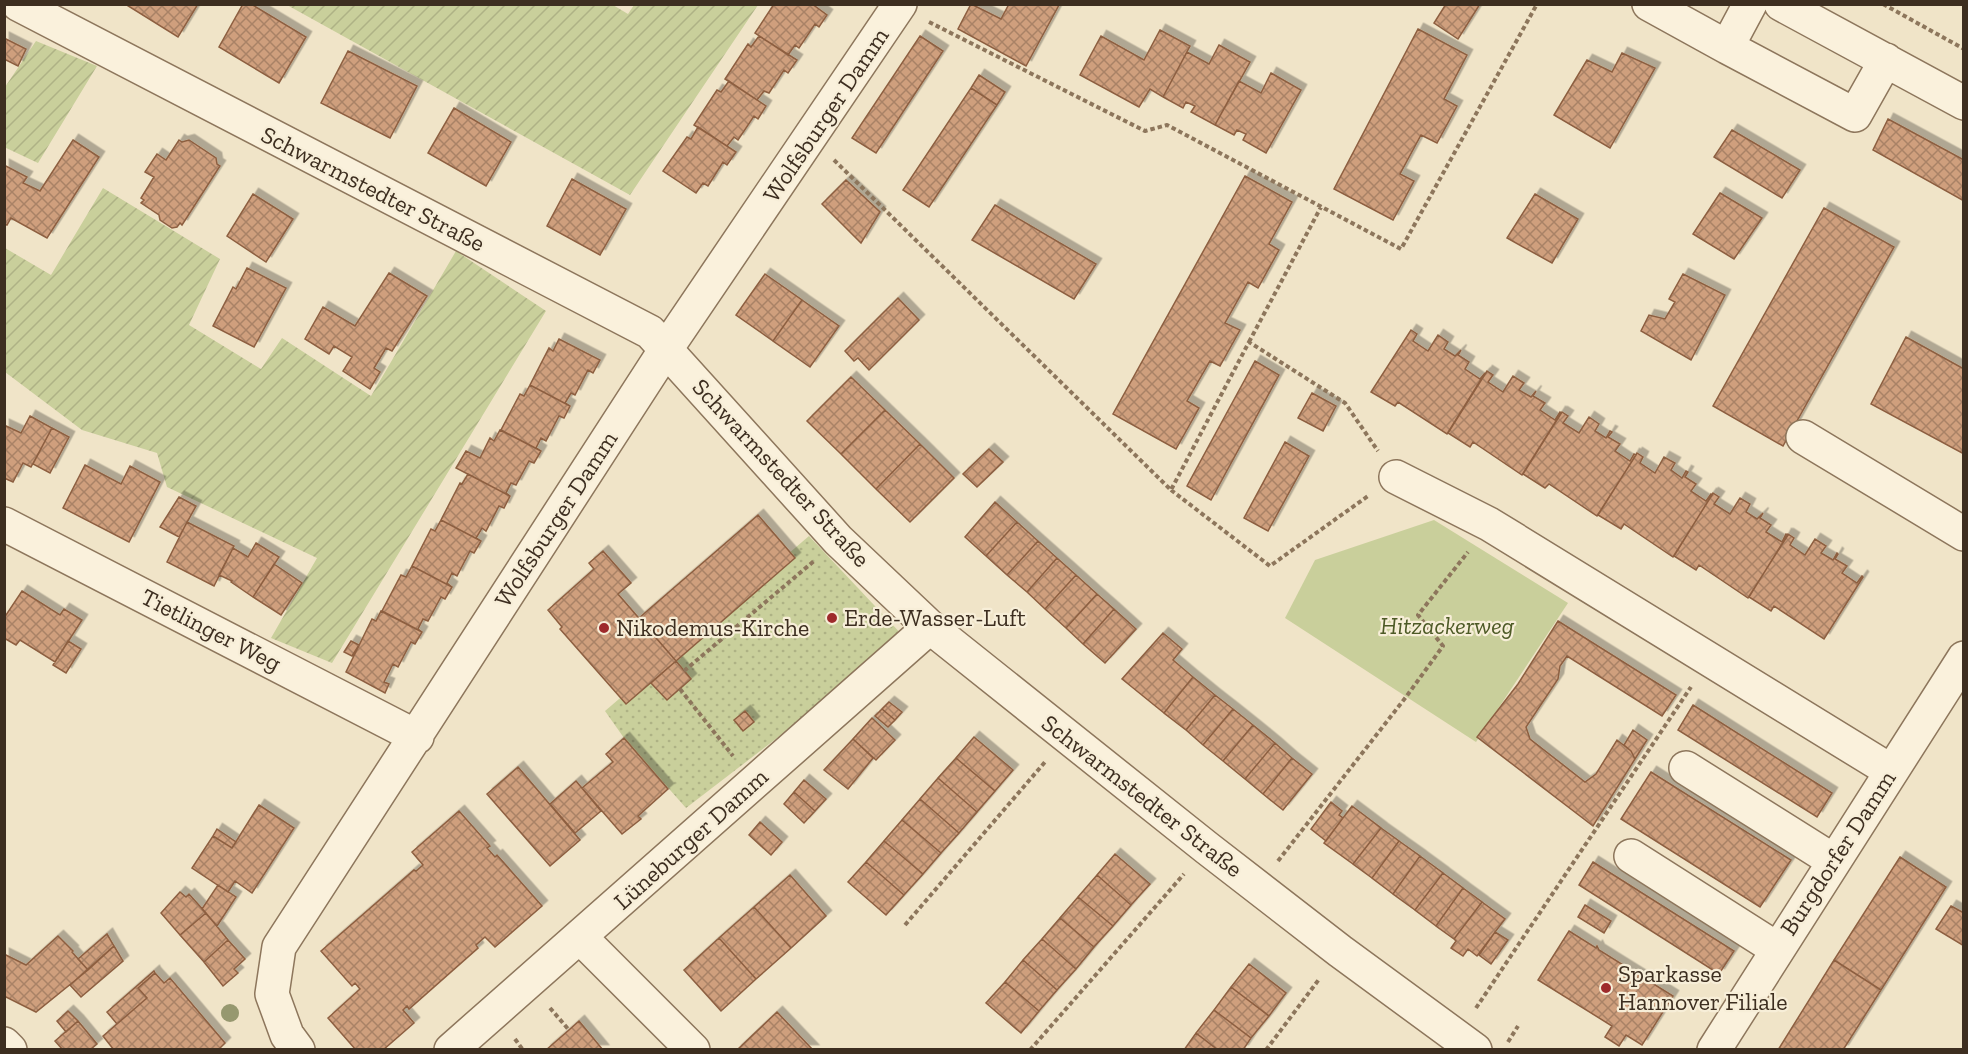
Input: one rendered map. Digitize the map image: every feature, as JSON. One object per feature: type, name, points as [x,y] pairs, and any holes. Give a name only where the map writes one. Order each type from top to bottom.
[{"type":"street","name":"Schwarmstedter Straße","points":[[18,4],[650,332],[838,540],[930,627],[1257,888],[1466,1043]]},
{"type":"street","points":[[1649,4],[1855,115],[1886,60]]},
{"type":"street","points":[[1726,47],[1750,4]]},
{"type":"street","points":[[1781,4],[1964,103]]},
{"type":"street","name":"Wolfsburger Damm","points":[[298,1050],[287,1035],[272,994],[279,946],[417,737],[666,349],[900,5]]},
{"type":"street","points":[[1803,437],[1964,534]]},
{"type":"street","points":[[1396,477],[1489,524],[1891,771]]},
{"type":"street","name":"Tietlinger Weg","points":[[4,524],[417,737]]},
{"type":"street","name":"Lüneburger Damm","points":[[451,1050],[930,627]]},
{"type":"street","name":"Burgdorfer Damm","points":[[1714,1050],[1964,658]]},
{"type":"street","points":[[1686,768],[1834,861]]},
{"type":"street","points":[[1631,856],[1777,948]]},
{"type":"street","points":[[580,938],[693,1050]]},
{"type":"street","points":[[4,1044],[9,1050]]},
{"type":"path","points":[[900,5],[1145,131],[1167,125],[1401,249],[1538,4]]},
{"type":"path","points":[[1883,4],[1964,49]]},
{"type":"path","points":[[811,137],[1171,490],[1270,566],[1396,477],[1345,403],[1249,342]]},
{"type":"path","points":[[1171,490],[1322,207]]},
{"type":"path","points":[[1257,888],[1443,646],[1418,615],[1489,524]]},
{"type":"path","points":[[684,671],[838,540]]},
{"type":"path","points":[[1466,1043],[1709,659]]},
{"type":"path","points":[[680,689],[754,782]]},
{"type":"path","points":[[905,925],[1068,737]]},
{"type":"path","points":[[1030,1050],[1207,848]]},
{"type":"path","points":[[1266,1050],[1340,951]]},
{"type":"path","points":[[1502,1050],[1518,1026]]},
{"type":"green space","points":[[287,5],[613,5],[628,14],[634,5],[758,5],[630,195]]},
{"type":"green space","points":[[36,41],[97,66],[38,163],[4,147],[5,87]]},
{"type":"green space","points":[[103,188],[220,259],[189,325],[261,369],[282,338],[371,396],[456,251],[546,311],[332,663],[271,638],[317,558],[167,487],[157,453],[82,430],[5,372],[5,248],[51,275]]},
{"type":"green space","name":"Hitzackerweg","points":[[1434,520],[1568,603],[1476,742],[1285,618],[1315,560]]},
{"type":"green space","points":[[809,536],[906,639],[686,808],[624,738],[605,711]]},
{"type":"building","points":[[125,4],[198,4],[178,37]]},
{"type":"building","points":[[243,4],[251,4],[306,37],[279,83],[219,47]]},
{"type":"building","points":[[774,4],[812,4],[827,15],[819,27],[815,24],[799,48],[795,45],[788,55],[755,33]]},
{"type":"building","points":[[971,4],[1001,19],[1009,4],[1059,5],[1026,66],[958,29]]},
{"type":"building","points":[[1446,4],[1480,4],[1458,39],[1434,23]]},
{"type":"building","points":[[1418,29],[1467,55],[1444,99],[1457,106],[1437,143],[1421,135],[1400,174],[1414,181],[1393,220],[1334,189]]},
{"type":"building","points":[[1160,30],[1190,46],[1163,97],[1150,89],[1139,107],[1080,75],[1101,36],[1144,60]]},
{"type":"building","points":[[759,36],[797,60],[788,73],[784,70],[769,93],[764,91],[757,100],[725,79],[748,44],[751,47]]},
{"type":"building","points":[[920,36],[943,51],[876,153],[852,138]]},
{"type":"building","points":[[4,38],[26,49],[18,66],[4,59]]},
{"type":"building","points":[[1219,45],[1250,62],[1215,125],[1191,112],[1195,106],[1186,102],[1183,108],[1163,97],[1187,52],[1209,64]]},
{"type":"building","points":[[348,51],[417,86],[390,138],[321,103]]},
{"type":"building","points":[[1622,53],[1655,68],[1610,148],[1554,115],[1587,60],[1612,72]]},
{"type":"building","points":[[1271,73],[1301,90],[1266,153],[1243,140],[1246,134],[1237,130],[1234,135],[1215,125],[1239,81],[1261,93]]},
{"type":"building","points":[[979,75],[1005,92],[997,105],[971,88]]},
{"type":"building","points":[[729,81],[766,106],[758,119],[754,116],[738,140],[734,137],[727,146],[694,125],[717,90],[721,92]]},
{"type":"building","points":[[971,88],[997,105],[929,207],[903,190]]},
{"type":"building","points":[[454,108],[511,142],[486,186],[428,153]]},
{"type":"building","points":[[1888,119],[1964,160],[1964,201],[1873,150]]},
{"type":"building","points":[[698,127],[736,152],[727,165],[723,162],[708,186],[703,183],[696,193],[663,171],[687,137],[691,139]]},
{"type":"building","points":[[1732,130],[1800,170],[1782,198],[1714,157]]},
{"type":"building","points":[[73,140],[99,157],[47,238],[11,218],[7,225],[4,224],[4,165],[27,177],[23,183],[40,191]]},
{"type":"building","points":[[179,140],[182,142],[189,140],[216,158],[220,166],[182,225],[180,223],[177,227],[172,228],[160,220],[159,215],[141,203],[144,200],[141,198],[154,177],[145,172],[157,154],[166,160]]},
{"type":"building","points":[[1245,176],[1292,202],[1269,244],[1279,250],[1258,288],[1248,282],[1225,323],[1240,330],[1220,366],[1210,361],[1187,401],[1199,408],[1176,449],[1113,414]]},
{"type":"building","points":[[572,179],[626,209],[600,255],[547,226]]},
{"type":"building","points":[[846,180],[880,212],[861,243],[822,204]]},
{"type":"building","points":[[1720,193],[1762,218],[1734,259],[1693,234]]},
{"type":"building","points":[[253,194],[293,219],[266,262],[227,236]]},
{"type":"building","points":[[1535,194],[1578,219],[1552,263],[1507,238]]},
{"type":"building","points":[[995,205],[1096,264],[1074,299],[972,240]]},
{"type":"building","points":[[1824,208],[1894,247],[1783,446],[1713,406]]},
{"type":"building","points":[[247,268],[286,288],[254,347],[213,326],[233,287],[236,289]]},
{"type":"building","points":[[389,273],[427,296],[392,351],[386,348],[374,368],[380,372],[370,389],[343,371],[352,357],[334,346],[329,354],[305,339],[323,307],[355,326]]},
{"type":"building","points":[[765,274],[802,300],[773,341],[736,315]]},
{"type":"building","points":[[1683,274],[1725,295],[1691,360],[1641,331],[1649,315],[1665,319],[1675,302],[1669,299]]},
{"type":"building","points":[[898,298],[919,320],[869,370],[858,358],[854,361],[845,351]]},
{"type":"building","points":[[802,300],[839,326],[810,367],[773,341]]},
{"type":"building","points":[[1411,330],[1417,334],[1413,341],[1428,351],[1438,335],[1448,342],[1444,349],[1455,356],[1461,350],[1458,355],[1469,362],[1465,369],[1480,379],[1485,373],[1447,434],[1398,402],[1395,406],[1371,392]]},
{"type":"building","points":[[1906,337],[1964,369],[1964,454],[1871,404]]},
{"type":"building","points":[[559,339],[600,360],[593,373],[588,370],[575,395],[571,393],[565,403],[570,406],[530,385],[549,348],[553,351]]},
{"type":"building","points":[[1255,361],[1279,375],[1211,500],[1187,486]]},
{"type":"building","points":[[1487,371],[1493,375],[1488,382],[1503,392],[1513,376],[1524,383],[1519,390],[1531,397],[1536,391],[1533,396],[1545,403],[1540,410],[1555,420],[1561,413],[1522,475],[1473,442],[1470,447],[1448,433]]},
{"type":"building","points":[[851,377],[885,410],[841,454],[807,421]]},
{"type":"building","points":[[530,385],[570,406],[564,418],[559,416],[546,441],[541,438],[536,448],[541,451],[501,430],[520,394],[524,396]]},
{"type":"building","points":[[1312,393],[1336,406],[1323,431],[1298,418]]},
{"type":"building","points":[[885,410],[920,444],[876,489],[841,454]]},
{"type":"building","points":[[1562,412],[1568,416],[1563,423],[1579,433],[1589,417],[1599,424],[1595,431],[1606,438],[1610,431],[1612,432],[1608,437],[1620,444],[1615,451],[1630,461],[1634,454],[1636,455],[1597,516],[1549,484],[1545,488],[1523,474]]},
{"type":"building","points":[[30,416],[52,428],[31,467],[23,463],[13,482],[4,478],[4,425],[21,433]]},
{"type":"building","points":[[52,428],[69,437],[50,473],[33,464]]},
{"type":"building","points":[[500,430],[541,451],[534,463],[529,461],[516,485],[511,483],[506,493],[510,496],[456,468],[466,451],[480,458],[490,438],[494,441]]},
{"type":"building","points":[[1285,442],[1309,456],[1268,531],[1244,518]]},
{"type":"building","points":[[920,444],[954,478],[910,522],[876,489]]},
{"type":"building","points":[[989,449],[1003,462],[977,487],[963,474]]},
{"type":"building","points":[[1637,453],[1643,457],[1640,463],[1655,473],[1664,457],[1675,463],[1671,470],[1682,478],[1686,471],[1688,472],[1685,477],[1696,484],[1691,491],[1706,501],[1712,495],[1673,557],[1624,524],[1621,529],[1598,515]]},
{"type":"building","points":[[85,465],[121,484],[130,466],[160,482],[129,542],[63,508]]},
{"type":"building","points":[[468,474],[510,496],[504,508],[499,506],[486,531],[482,528],[476,538],[481,541],[441,520],[460,483],[462,484]]},
{"type":"building","points":[[1713,493],[1719,497],[1714,504],[1730,514],[1740,498],[1750,504],[1746,512],[1757,519],[1763,513],[1760,518],[1771,525],[1766,532],[1782,542],[1786,534],[1788,535],[1748,598],[1699,565],[1696,570],[1674,556]]},
{"type":"building","points":[[179,497],[196,506],[179,537],[160,527]]},
{"type":"building","points":[[995,502],[1017,522],[986,556],[965,537]]},
{"type":"building","points":[[758,515],[795,558],[676,661],[639,618]]},
{"type":"building","points":[[441,520],[481,541],[474,553],[470,551],[457,576],[452,573],[447,583],[452,587],[412,566],[431,529],[435,531]]},
{"type":"building","points":[[187,522],[234,546],[214,586],[167,562]]},
{"type":"building","points":[[1017,522],[1038,541],[1007,575],[986,556]]},
{"type":"building","points":[[1788,534],[1794,538],[1790,545],[1805,555],[1815,539],[1826,546],[1821,553],[1833,560],[1838,554],[1835,559],[1847,566],[1842,573],[1857,583],[1863,577],[1824,639],[1774,606],[1771,611],[1749,597]]},
{"type":"building","points":[[1038,541],[1057,558],[1027,592],[1007,575]]},
{"type":"building","points":[[256,543],[279,557],[253,597],[232,581],[219,575],[233,548],[248,557]]},
{"type":"building","name":"Nikodemus-Kirche","points":[[603,551],[631,583],[618,594],[676,661],[626,704],[560,629],[562,627],[548,610],[594,569],[589,563]]},
{"type":"building","points":[[1057,558],[1076,575],[1045,609],[1027,592]]},
{"type":"building","points":[[274,564],[302,583],[281,615],[253,597]]},
{"type":"building","points":[[412,566],[452,587],[445,599],[441,597],[428,621],[423,619],[418,629],[422,632],[382,611],[401,575],[406,577]]},
{"type":"building","points":[[1076,575],[1097,594],[1066,628],[1045,609]]},
{"type":"building","points":[[22,591],[60,615],[64,609],[82,620],[55,662],[20,640],[16,645],[4,638],[4,618]]},
{"type":"building","points":[[1097,594],[1114,609],[1083,644],[1066,628]]},
{"type":"building","points":[[1114,609],[1136,629],[1105,663],[1083,644]]},
{"type":"building","points":[[381,611],[422,632],[415,644],[411,642],[398,667],[393,664],[384,682],[389,684],[385,693],[346,672],[372,619],[376,621]]},
{"type":"building","points":[[1558,621],[1676,695],[1662,716],[1567,656],[1560,666],[1558,679],[1526,727],[1530,739],[1585,782],[1596,774],[1617,740],[1631,751],[1635,759],[1593,826],[1477,737],[1518,684]]},
{"type":"building","points":[[1163,633],[1182,649],[1173,660],[1193,677],[1164,713],[1122,679]]},
{"type":"building","points":[[68,641],[81,649],[66,673],[53,665]]},
{"type":"building","points":[[351,641],[359,645],[352,656],[344,652]]},
{"type":"building","points":[[676,661],[691,679],[667,700],[651,683]]},
{"type":"building","points":[[1193,677],[1215,695],[1186,730],[1164,713]]},
{"type":"building","points":[[1215,695],[1233,709],[1203,745],[1186,730]]},
{"type":"building","points":[[889,702],[902,712],[895,720],[882,709]]},
{"type":"building","points":[[1693,705],[1832,793],[1817,817],[1678,730]]},
{"type":"building","points":[[882,709],[895,720],[888,727],[875,716]]},
{"type":"building","points":[[1233,709],[1253,725],[1223,761],[1203,745]]},
{"type":"building","points":[[745,711],[754,722],[743,731],[734,720]]},
{"type":"building","points":[[872,718],[895,740],[876,760],[853,739]]},
{"type":"building","points":[[1253,725],[1275,743],[1245,779],[1223,761]]},
{"type":"building","points":[[1633,730],[1647,740],[1635,759],[1624,745]]},
{"type":"building","points":[[974,737],[1013,770],[995,791],[956,758]]},
{"type":"building","points":[[624,738],[668,789],[638,816],[641,819],[622,834],[582,788],[613,762],[606,754]]},
{"type":"building","points":[[853,739],[873,758],[848,789],[824,770]]},
{"type":"building","points":[[1275,743],[1292,758],[1263,794],[1245,779]]},
{"type":"building","points":[[956,758],[995,791],[977,812],[938,778]]},
{"type":"building","points":[[1292,758],[1312,774],[1283,810],[1263,794]]},
{"type":"building","points":[[518,767],[580,840],[550,866],[487,794]]},
{"type":"building","points":[[1651,772],[1791,860],[1760,907],[1621,819]]},
{"type":"building","points":[[938,778],[977,812],[959,833],[920,799]]},
{"type":"building","points":[[804,780],[826,799],[815,811],[794,792]]},
{"type":"building","points":[[576,781],[601,811],[575,833],[550,804]]},
{"type":"building","points":[[794,792],[815,811],[804,823],[784,804]]},
{"type":"building","points":[[920,799],[959,833],[941,853],[902,820]]},
{"type":"building","points":[[1331,802],[1342,811],[1339,815],[1343,818],[1326,841],[1311,829]]},
{"type":"building","points":[[259,805],[294,828],[252,893],[235,881],[228,892],[192,868],[213,836],[232,848]]},
{"type":"building","points":[[1352,806],[1381,828],[1353,864],[1324,843]]},
{"type":"building","points":[[459,811],[490,846],[487,848],[495,857],[497,855],[542,906],[495,947],[485,937],[476,945],[478,948],[409,1009],[407,1006],[403,1010],[414,1023],[383,1050],[356,1050],[328,1018],[360,989],[355,983],[352,986],[321,951],[414,870],[416,871],[423,865],[412,852]]},
{"type":"building","points":[[902,820],[941,853],[923,874],[884,841]]},
{"type":"building","points":[[760,822],[782,842],[771,855],[749,835]]},
{"type":"building","points":[[1381,828],[1399,841],[1372,878],[1353,864]]},
{"type":"building","points":[[217,829],[236,842],[232,848],[213,836]]},
{"type":"building","points":[[884,841],[923,874],[904,895],[866,862]]},
{"type":"building","points":[[1399,841],[1420,856],[1393,894],[1372,878]]},
{"type":"building","points":[[1115,854],[1150,884],[1131,905],[1097,875]]},
{"type":"building","points":[[1420,856],[1443,873],[1415,910],[1393,894]]},
{"type":"building","points":[[1900,857],[1946,887],[1881,990],[1834,960]]},
{"type":"building","points":[[866,862],[904,895],[886,915],[848,882]]},
{"type":"building","points":[[1593,862],[1734,951],[1719,974],[1579,885]]},
{"type":"building","points":[[1443,873],[1463,888],[1436,926],[1415,910]]},
{"type":"building","points":[[790,875],[826,916],[791,948],[754,907]]},
{"type":"building","points":[[1097,875],[1131,905],[1113,926],[1078,897]]},
{"type":"building","points":[[218,885],[236,897],[217,926],[202,909]]},
{"type":"building","points":[[1463,888],[1482,902],[1454,939],[1436,926]]},
{"type":"building","points":[[180,892],[186,897],[189,894],[206,913],[180,935],[161,913]]},
{"type":"building","points":[[1078,897],[1113,926],[1094,947],[1060,918]]},
{"type":"building","points":[[1482,902],[1505,919],[1477,956],[1468,949],[1463,956],[1451,948],[1456,941],[1454,939]]},
{"type":"building","points":[[1585,905],[1611,921],[1604,933],[1578,917]]},
{"type":"building","points":[[1951,906],[1964,913],[1964,946],[1936,929]]},
{"type":"building","points":[[754,907],[791,948],[756,979],[719,938]]},
{"type":"building","points":[[206,913],[228,940],[204,962],[180,935]]},
{"type":"building","points":[[1060,918],[1094,947],[1076,969],[1042,939]]},
{"type":"building","name":"Sparkasse Hannover Filiale","points":[[1569,931],[1596,948],[1597,946],[1599,950],[1673,996],[1642,1045],[1626,1035],[1619,1046],[1605,1037],[1612,1026],[1538,980]]},
{"type":"building","points":[[1495,932],[1508,940],[1491,964],[1479,955]]},
{"type":"building","points":[[107,934],[114,946],[88,970],[78,959]]},
{"type":"building","points":[[58,936],[88,970],[36,1012],[4,996],[4,954],[26,965]]},
{"type":"building","points":[[719,938],[756,979],[721,1011],[684,970]]},
{"type":"building","points":[[1042,939],[1076,969],[1057,990],[1023,960]]},
{"type":"building","points":[[228,940],[245,959],[234,969],[238,973],[223,986],[204,962]]},
{"type":"building","points":[[114,946],[123,961],[81,997],[70,985]]},
{"type":"building","points":[[1023,960],[1057,990],[1039,1011],[1005,982]]},
{"type":"building","points":[[1834,960],[1881,990],[1843,1050],[1778,1050]]},
{"type":"building","points":[[1249,964],[1286,993],[1269,1016],[1231,987]]},
{"type":"building","points":[[154,971],[155,973],[138,988],[147,998],[117,1024],[107,1012]]},
{"type":"building","points":[[155,973],[164,983],[170,978],[225,1043],[218,1050],[114,1050],[103,1036],[147,998],[138,988]]},
{"type":"building","points":[[1005,982],[1039,1011],[1021,1033],[986,1003]]},
{"type":"building","points":[[1231,987],[1269,1016],[1251,1038],[1214,1010]]},
{"type":"building","points":[[1214,1010],[1251,1038],[1243,1050],[1218,1050],[1196,1033]]},
{"type":"building","points":[[68,1011],[78,1021],[66,1032],[57,1021]]},
{"type":"building","points":[[777,1012],[813,1050],[737,1050]]},
{"type":"building","points":[[78,1021],[97,1044],[90,1050],[63,1050],[55,1041]]},
{"type":"building","points":[[579,1021],[603,1050],[546,1050],[569,1030]]},
{"type":"building","points":[[1196,1033],[1218,1050],[1184,1050]]},
{"type":"place","name":"Erde-Wasser-Luft","points":[[832,618]]},
{"type":"place","name":"Nikodemus-Kirche","points":[[604,628]]},
{"type":"place","name":"Sparkasse Hannover Filiale","points":[[1606,988]]}]
